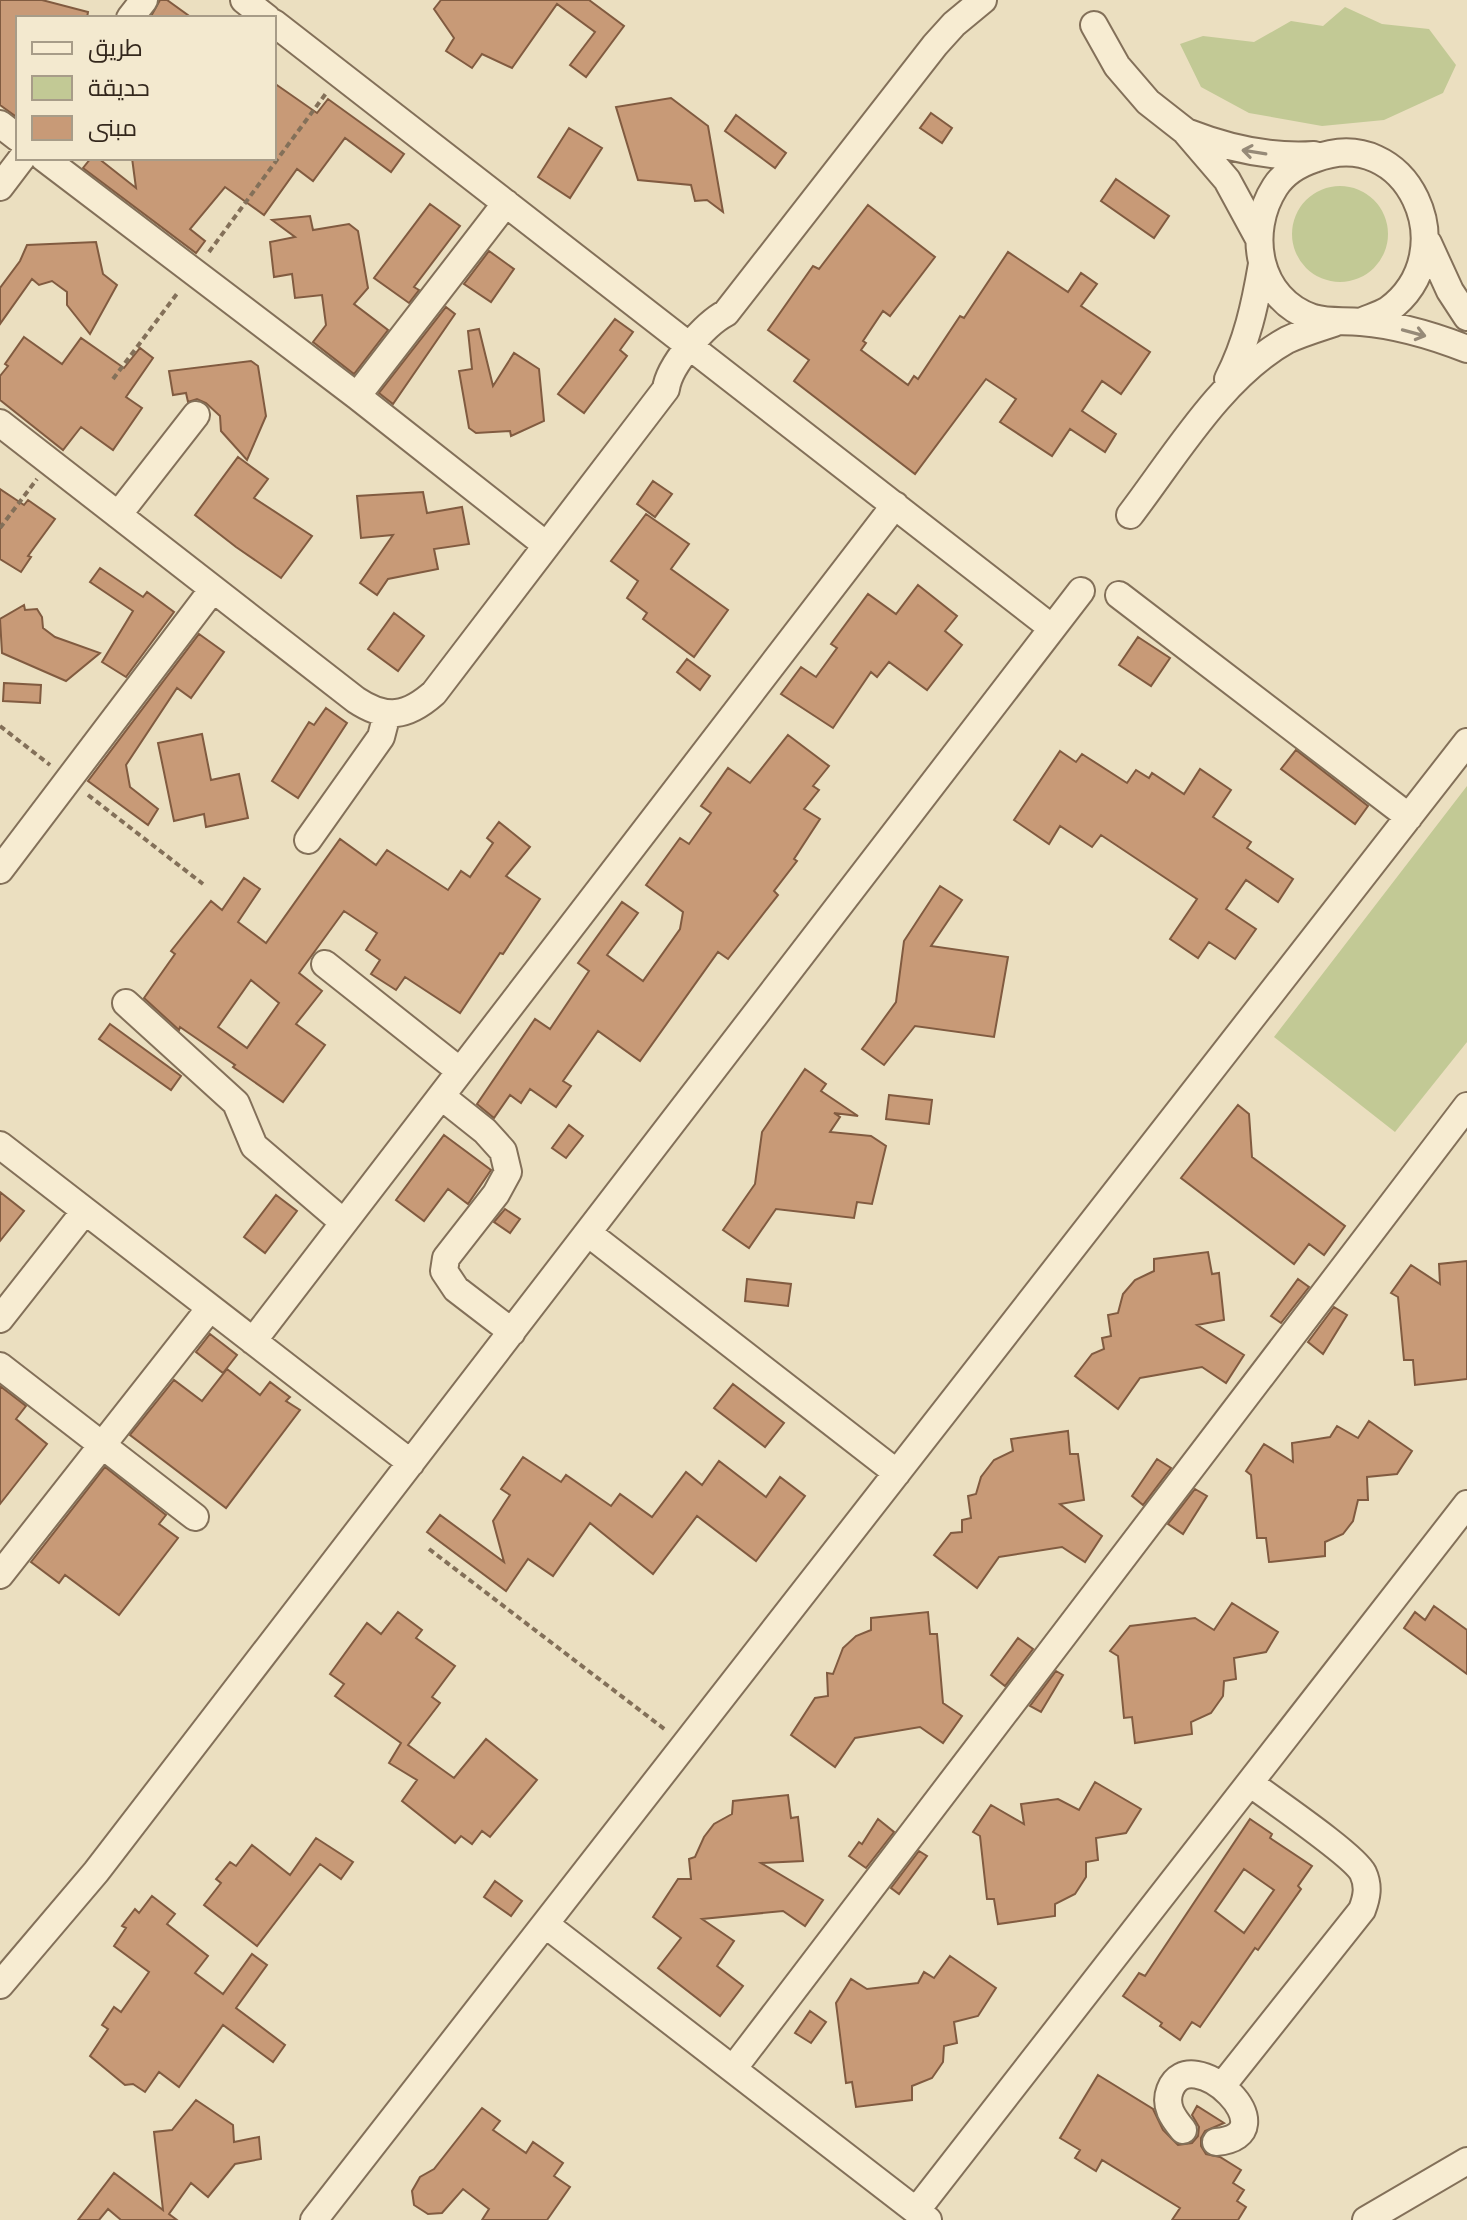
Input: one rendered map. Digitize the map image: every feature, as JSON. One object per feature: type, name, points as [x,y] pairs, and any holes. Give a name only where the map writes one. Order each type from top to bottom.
[{"type":"street","points":[[132,16],[144,0]]},
{"type":"street","points":[[244,0],[264,16]]},
{"type":"street","points":[[935,45],[956,0]]},
{"type":"street","points":[[0,423],[370,710],[387,714],[405,712],[421,705],[434,693],[666,389],[681,381],[697,352],[722,331],[726,313],[935,45],[983,0]]},
{"type":"street","points":[[276,25],[1052,628]]},
{"type":"street","points":[[1094,25],[1117,66],[1148,102],[1185,131],[1227,180],[1258,237]]},
{"type":"street","points":[[0,124],[16,136]]},
{"type":"street","points":[[1185,131],[1211,142],[1254,152],[1297,156],[1357,153],[1386,164],[1410,184],[1424,212],[1428,243],[1450,291],[1467,317]]},
{"type":"street","points":[[1326,154],[1299,164],[1277,183],[1263,209],[1258,237],[1262,264],[1273,286],[1289,304],[1310,317],[1413,331],[1467,349]]},
{"type":"street","points":[[0,187],[20,160]]},
{"type":"street","points":[[47,160],[357,396],[546,545]]},
{"type":"street","points":[[357,396],[506,203]]},
{"type":"street","points":[[1130,515],[1214,404],[1248,367],[1288,340],[1386,312],[1407,294],[1422,270],[1428,243]]},
{"type":"street","points":[[1214,404],[1238,360],[1250,325],[1262,264]]},
{"type":"street","points":[[118,515],[196,415]]},
{"type":"street","points":[[253,1341],[895,505]]},
{"type":"street","points":[[0,870],[213,589]]},
{"type":"street","points":[[0,1985],[96,1872],[1081,591]]},
{"type":"street","points":[[1119,595],[1409,817]]},
{"type":"street","points":[[308,840],[381,737],[387,714]]},
{"type":"street","points":[[319,2218],[1467,742]]},
{"type":"street","points":[[325,964],[460,1071]]},
{"type":"street","points":[[126,1003],[236,1103],[254,1146],[343,1222]]},
{"type":"street","points":[[441,1096],[485,1131],[503,1151],[508,1172],[496,1194],[446,1258],[444,1271],[456,1289],[512,1332]]},
{"type":"street","points":[[733,2069],[1463,1120]]},
{"type":"street","points":[[0,1145],[411,1463]]},
{"type":"street","points":[[0,1319],[85,1211]]},
{"type":"street","points":[[588,1233],[897,1473]]},
{"type":"street","points":[[0,1575],[210,1308]]},
{"type":"street","points":[[0,1366],[195,1517]]},
{"type":"street","points":[[545,1924],[922,2215],[1250,1783],[1467,1504]]},
{"type":"street","points":[[1222,2086],[1362,1910],[1367,1899],[1367,1887],[1359,1866],[1250,1783]]},
{"type":"street","points":[[1183,2130],[1169,2109],[1168,2096],[1172,2084],[1183,2076],[1197,2075],[1222,2086],[1232,2095],[1245,2117],[1243,2129],[1235,2138],[1216,2142]]},
{"type":"street","points":[[1366,2220],[1467,2161]]},
{"type":"path","points":[[113,379],[340,75]]},
{"type":"path","points":[[0,528],[50,462]]},
{"type":"path","points":[[0,726],[203,884]]},
{"type":"path","points":[[429,1549],[685,1745]]},
{"type":"green space","points":[[1345,7],[1382,24],[1429,29],[1456,65],[1443,93],[1384,120],[1322,126],[1249,113],[1201,87],[1180,44],[1203,36],[1254,42],[1291,21],[1323,26]]},
{"type":"green space","points":[[1340,186],[1358,190],[1374,200],[1384,216],[1388,234],[1384,252],[1374,268],[1358,278],[1340,282],[1322,278],[1306,268],[1296,252],[1292,234],[1296,216],[1306,200],[1322,190]]},
{"type":"green space","points":[[1467,786],[1467,1042],[1395,1132],[1274,1037]]},
{"type":"building","points":[[0,0],[42,0],[88,12],[87,16],[16,16],[16,117],[0,105]]},
{"type":"building","points":[[160,0],[167,0],[189,16],[151,16]]},
{"type":"building","points":[[441,0],[589,0],[624,26],[586,77],[570,65],[595,32],[557,4],[512,68],[482,54],[472,68],[446,51],[454,38],[434,9]]},
{"type":"building","points":[[276,84],[317,113],[328,99],[404,154],[391,172],[345,138],[313,181],[297,169],[264,215],[225,187],[190,229],[205,241],[196,253],[83,168],[89,160],[101,160],[136,188],[132,160],[276,160]]},
{"type":"building","points":[[671,98],[708,126],[723,212],[707,200],[695,201],[691,185],[638,180],[616,107]]},
{"type":"building","points":[[931,113],[952,128],[942,143],[920,128]]},
{"type":"building","points":[[736,115],[786,153],[775,168],[725,131]]},
{"type":"building","points":[[569,128],[602,148],[570,198],[538,177]]},
{"type":"building","points":[[1116,179],[1169,216],[1154,238],[1101,201]]},
{"type":"building","points":[[430,204],[460,226],[414,287],[419,290],[409,303],[374,278]]},
{"type":"building","points":[[868,205],[935,257],[890,316],[883,311],[863,341],[866,343],[861,350],[908,385],[914,376],[918,379],[960,316],[964,318],[1008,252],[1068,292],[1081,273],[1097,284],[1081,306],[1150,352],[1121,394],[1102,381],[1082,411],[1116,434],[1105,452],[1070,429],[1052,456],[1000,422],[1016,399],[986,379],[915,474],[794,381],[809,360],[768,330],[813,266],[819,269]]},
{"type":"building","points":[[310,216],[313,230],[349,224],[358,231],[368,288],[354,304],[388,330],[354,374],[313,342],[326,325],[322,295],[295,298],[292,274],[274,277],[270,242],[295,237],[272,220]]},
{"type":"building","points":[[96,242],[103,274],[117,285],[90,334],[67,305],[67,292],[52,281],[39,285],[32,279],[0,324],[0,288],[20,261],[27,245]]},
{"type":"building","points":[[489,251],[514,269],[491,302],[464,284]]},
{"type":"building","points":[[446,307],[455,314],[393,404],[379,393]]},
{"type":"building","points":[[615,319],[633,332],[620,350],[627,356],[584,413],[558,394]]},
{"type":"building","points":[[479,329],[493,386],[514,353],[539,369],[544,421],[511,436],[510,431],[476,433],[469,428],[459,371],[472,369],[468,331]]},
{"type":"building","points":[[24,337],[62,364],[81,338],[124,368],[140,348],[153,358],[126,397],[142,408],[113,450],[81,427],[63,450],[0,400],[0,376]]},
{"type":"building","points":[[251,361],[258,366],[266,416],[247,460],[221,431],[220,416],[206,403],[197,399],[188,402],[186,393],[173,395],[169,371]]},
{"type":"building","points":[[238,457],[268,479],[254,498],[312,536],[281,578],[195,515]]},
{"type":"building","points":[[653,481],[672,494],[655,517],[637,504]]},
{"type":"building","points":[[0,489],[24,505],[28,500],[55,519],[28,556],[31,557],[21,572],[0,559]]},
{"type":"building","points":[[423,492],[427,513],[462,507],[469,544],[434,549],[438,569],[388,579],[377,595],[360,583],[393,535],[361,538],[357,496]]},
{"type":"building","points":[[646,514],[689,544],[671,569],[728,610],[694,657],[643,619],[647,613],[627,598],[638,581],[611,561]]},
{"type":"building","points":[[100,568],[143,597],[147,592],[174,612],[126,677],[102,662],[133,611],[90,582]]},
{"type":"building","points":[[918,585],[957,616],[945,631],[962,645],[927,690],[889,662],[877,677],[871,672],[833,728],[781,694],[801,667],[816,677],[837,648],[831,644],[868,594],[896,614]]},
{"type":"building","points":[[24,605],[25,610],[37,609],[43,628],[55,637],[100,653],[66,681],[2,653],[0,619]]},
{"type":"building","points":[[394,613],[424,636],[398,671],[368,649]]},
{"type":"building","points":[[199,634],[224,652],[191,698],[177,688],[126,765],[130,787],[158,809],[148,825],[88,781]]},
{"type":"building","points":[[1138,637],[1170,658],[1151,686],[1119,665]]},
{"type":"building","points":[[687,659],[710,676],[700,690],[677,672]]},
{"type":"building","points":[[4,683],[41,685],[40,703],[3,701]]},
{"type":"building","points":[[326,708],[347,723],[298,798],[272,781],[309,722],[314,725]]},
{"type":"building","points":[[202,734],[211,780],[239,774],[248,818],[206,827],[204,814],[174,821],[158,743]]},
{"type":"building","points":[[788,735],[829,766],[813,786],[819,790],[804,809],[820,819],[794,859],[797,861],[774,891],[778,895],[728,959],[718,952],[640,1061],[598,1031],[563,1081],[571,1086],[556,1107],[530,1089],[521,1103],[510,1095],[494,1118],[477,1104],[535,1019],[550,1029],[589,971],[578,963],[622,902],[638,913],[607,955],[643,981],[680,929],[683,912],[646,885],[680,838],[689,844],[711,813],[701,806],[728,768],[750,783]]},
{"type":"building","points":[[1296,750],[1368,806],[1355,824],[1281,769]]},
{"type":"building","points":[[1060,751],[1076,762],[1082,754],[1127,783],[1136,770],[1149,778],[1152,773],[1184,794],[1200,769],[1231,790],[1213,817],[1251,842],[1247,848],[1293,879],[1278,902],[1246,880],[1226,909],[1256,929],[1235,959],[1209,942],[1198,958],[1170,939],[1197,899],[1101,835],[1092,847],[1060,826],[1049,844],[1014,820]]},
{"type":"building","points":[[499,822],[530,847],[506,876],[540,899],[460,1013],[405,977],[396,990],[371,974],[380,960],[366,950],[377,933],[344,911],[299,973],[322,991],[296,1024],[325,1045],[283,1102],[180,1027],[179,1030],[144,998],[175,954],[171,951],[211,901],[222,910],[244,878],[260,889],[238,922],[266,943],[340,839],[376,865],[387,850],[448,890],[461,871],[470,877],[493,843],[487,838]],"holes":[[[251,980],[279,1003],[247,1048],[218,1027]]]},
{"type":"building","points":[[940,886],[962,900],[931,946],[1008,957],[994,1037],[915,1026],[884,1065],[862,1049],[896,1002],[904,941]]},
{"type":"building","points":[[110,1024],[181,1076],[171,1090],[99,1039]]},
{"type":"building","points":[[805,1069],[826,1084],[821,1091],[858,1116],[834,1113],[840,1117],[830,1132],[871,1136],[886,1146],[872,1204],[857,1202],[854,1218],[776,1209],[749,1248],[723,1230],[755,1184],[762,1132]]},
{"type":"building","points":[[889,1095],[932,1100],[929,1124],[886,1119]]},
{"type":"building","points":[[1238,1105],[1249,1114],[1252,1157],[1345,1226],[1324,1255],[1309,1244],[1294,1264],[1181,1178]]},
{"type":"building","points":[[569,1125],[583,1136],[566,1158],[552,1148]]},
{"type":"building","points":[[444,1135],[491,1170],[468,1204],[448,1189],[424,1221],[396,1200]]},
{"type":"building","points":[[0,1192],[24,1211],[0,1241]]},
{"type":"building","points":[[276,1195],[297,1211],[265,1253],[244,1237]]},
{"type":"building","points":[[505,1209],[520,1219],[510,1233],[494,1222]]},
{"type":"building","points":[[1208,1252],[1212,1274],[1219,1273],[1224,1320],[1197,1325],[1244,1355],[1226,1383],[1202,1367],[1140,1378],[1118,1409],[1075,1376],[1092,1354],[1104,1349],[1102,1338],[1111,1336],[1108,1315],[1118,1313],[1123,1294],[1135,1280],[1154,1271],[1154,1259]]},
{"type":"building","points":[[1467,1261],[1467,1379],[1415,1385],[1413,1360],[1404,1360],[1398,1297],[1391,1293],[1411,1265],[1440,1284],[1439,1264]]},
{"type":"building","points":[[747,1279],[791,1284],[788,1306],[745,1301]]},
{"type":"building","points":[[1298,1279],[1309,1287],[1281,1323],[1271,1316]]},
{"type":"building","points":[[1334,1307],[1347,1315],[1323,1354],[1308,1342]]},
{"type":"building","points":[[210,1334],[237,1355],[223,1373],[196,1352]]},
{"type":"building","points":[[227,1369],[260,1395],[270,1382],[290,1397],[286,1401],[300,1410],[226,1508],[130,1435],[174,1380],[202,1401]]},
{"type":"building","points":[[733,1384],[784,1423],[765,1447],[714,1408]]},
{"type":"building","points":[[0,1386],[26,1406],[16,1419],[47,1444],[0,1504]]},
{"type":"building","points":[[1369,1421],[1412,1451],[1397,1474],[1367,1477],[1368,1500],[1358,1500],[1353,1521],[1343,1534],[1325,1542],[1325,1556],[1269,1562],[1266,1538],[1257,1538],[1251,1475],[1246,1471],[1264,1444],[1293,1462],[1292,1443],[1330,1437],[1337,1426],[1358,1438]]},
{"type":"building","points":[[1068,1431],[1070,1454],[1078,1454],[1084,1500],[1060,1504],[1102,1536],[1085,1562],[1062,1547],[999,1557],[977,1588],[934,1555],[951,1533],[962,1532],[962,1520],[971,1518],[968,1496],[976,1494],[981,1477],[994,1460],[1013,1451],[1011,1439]]},
{"type":"building","points":[[523,1457],[561,1482],[566,1475],[611,1506],[620,1494],[652,1517],[686,1472],[702,1485],[719,1461],[766,1497],[780,1477],[805,1496],[756,1561],[697,1516],[653,1574],[590,1523],[553,1576],[528,1559],[506,1591],[427,1532],[440,1515],[504,1562],[493,1521],[510,1495],[501,1489]]},
{"type":"building","points":[[1157,1459],[1171,1468],[1143,1505],[1132,1496]]},
{"type":"building","points":[[105,1467],[166,1515],[159,1524],[178,1538],[119,1615],[65,1575],[59,1583],[31,1562]]},
{"type":"building","points":[[1195,1489],[1207,1496],[1183,1534],[1168,1524]]},
{"type":"building","points":[[1232,1603],[1278,1632],[1266,1652],[1234,1658],[1236,1679],[1224,1681],[1223,1696],[1211,1713],[1191,1722],[1192,1734],[1135,1743],[1132,1717],[1124,1718],[1118,1656],[1110,1651],[1130,1626],[1195,1618],[1214,1630]]},
{"type":"building","points":[[1434,1606],[1467,1630],[1467,1674],[1404,1628],[1415,1612],[1425,1620]]},
{"type":"building","points":[[398,1612],[422,1630],[416,1638],[455,1666],[432,1697],[440,1703],[408,1745],[454,1778],[486,1739],[537,1780],[490,1837],[482,1831],[472,1844],[461,1836],[455,1843],[402,1801],[417,1780],[389,1763],[401,1743],[335,1696],[344,1684],[330,1674],[367,1623],[381,1634]]},
{"type":"building","points":[[928,1612],[930,1634],[937,1634],[943,1703],[962,1716],[943,1743],[920,1727],[855,1738],[835,1767],[791,1735],[815,1698],[828,1696],[827,1673],[833,1674],[843,1648],[856,1636],[871,1630],[871,1618]]},
{"type":"building","points":[[1018,1638],[1033,1649],[1005,1686],[991,1675]]},
{"type":"building","points":[[1056,1671],[1063,1675],[1041,1712],[1030,1706]]},
{"type":"building","points":[[1095,1782],[1141,1809],[1126,1833],[1096,1838],[1098,1860],[1086,1862],[1086,1877],[1075,1894],[1055,1904],[1055,1916],[998,1924],[994,1899],[987,1899],[980,1836],[973,1832],[991,1805],[1024,1824],[1021,1804],[1058,1799],[1079,1810]]},
{"type":"building","points":[[788,1795],[791,1818],[798,1817],[803,1861],[761,1863],[823,1900],[805,1926],[783,1911],[702,1919],[734,1941],[717,1966],[743,1986],[720,2016],[658,1968],[681,1938],[653,1917],[678,1879],[691,1879],[689,1859],[695,1857],[714,1824],[732,1814],[733,1801]]},
{"type":"building","points":[[878,1819],[894,1832],[866,1868],[849,1856],[859,1842],[862,1844]]},
{"type":"building","points":[[1250,1819],[1272,1834],[1270,1838],[1312,1866],[1298,1886],[1301,1889],[1200,2027],[1192,2022],[1180,2040],[1160,2026],[1162,2023],[1123,1996],[1139,1973],[1145,1976]],"holes":[[[1244,1869],[1274,1890],[1244,1933],[1215,1911]]]},
{"type":"building","points":[[316,1838],[353,1862],[341,1879],[320,1864],[257,1946],[204,1905],[221,1883],[216,1879],[230,1862],[236,1866],[252,1845],[290,1875]]},
{"type":"building","points":[[919,1851],[927,1856],[899,1894],[891,1888]]},
{"type":"building","points":[[495,1881],[522,1901],[511,1916],[484,1897]]},
{"type":"building","points":[[152,1896],[175,1914],[167,1924],[208,1956],[195,1973],[223,1994],[252,1954],[267,1965],[236,2008],[285,2045],[273,2062],[223,2025],[179,2087],[159,2072],[145,2092],[133,2084],[125,2085],[90,2056],[108,2029],[102,2025],[114,2007],[121,2012],[149,1972],[114,1946],[126,1928],[122,1926],[135,1909],[139,1913]]},
{"type":"building","points":[[950,1956],[996,1988],[978,2016],[954,2022],[957,2043],[944,2046],[943,2062],[932,2078],[912,2086],[912,2100],[856,2107],[852,2082],[846,2083],[836,2003],[851,1979],[867,1989],[918,1983],[924,1972],[934,1978]]},
{"type":"building","points":[[810,2011],[826,2022],[811,2043],[795,2033]]},
{"type":"building","points":[[1098,2075],[1153,2109],[1163,2130],[1178,2145],[1192,2143],[1198,2136],[1199,2127],[1192,2115],[1197,2106],[1224,2123],[1205,2131],[1201,2146],[1206,2154],[1220,2157],[1241,2170],[1233,2183],[1244,2190],[1237,2201],[1246,2207],[1238,2220],[1172,2220],[1180,2208],[1102,2160],[1096,2171],[1075,2158],[1080,2150],[1060,2138]]},
{"type":"building","points":[[196,2100],[233,2125],[234,2142],[259,2137],[261,2159],[235,2164],[208,2197],[191,2183],[169,2214],[177,2220],[121,2220],[108,2209],[99,2220],[78,2220],[114,2173],[163,2210],[154,2132],[172,2130]]},
{"type":"building","points":[[482,2108],[500,2121],[493,2130],[526,2153],[533,2142],[563,2163],[554,2176],[570,2187],[547,2220],[482,2220],[489,2209],[463,2189],[442,2213],[428,2214],[414,2205],[412,2191],[420,2177],[434,2169]]}]
